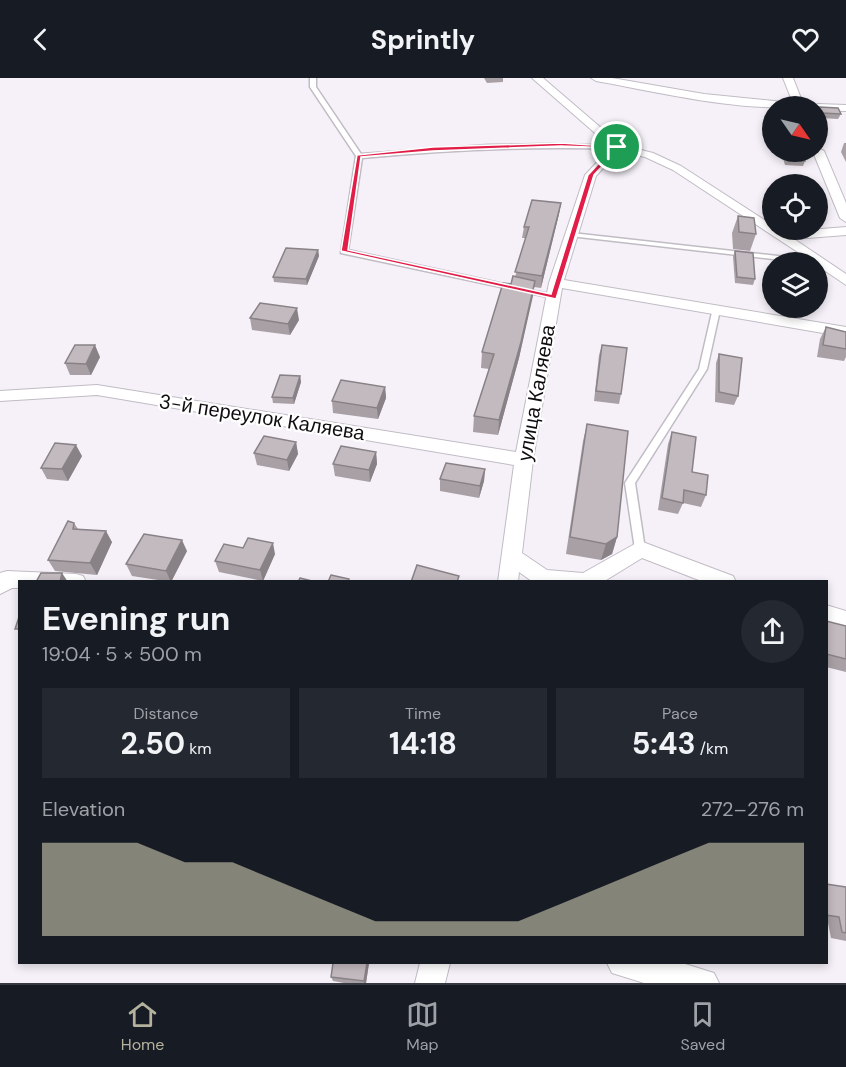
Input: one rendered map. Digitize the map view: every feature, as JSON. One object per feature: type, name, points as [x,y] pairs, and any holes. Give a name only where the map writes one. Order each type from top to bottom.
[{"type":"street","points":[[537,78],[617,147],[648,155],[677,168],[762,224]]},
{"type":"street","points":[[596,78],[625,80],[704,97],[762,103]]},
{"type":"street","points":[[788,78],[794,96]]},
{"type":"street","points":[[828,107],[846,108]]},
{"type":"street","name":"улица Каляева","points":[[508,580],[524,460],[555,290],[591,175],[617,147]]},
{"type":"street","points":[[823,162],[846,218]]},
{"type":"street","points":[[828,232],[846,231]]},
{"type":"street","points":[[786,240],[803,252]]},
{"type":"street","points":[[828,269],[846,281]]},
{"type":"street","points":[[555,290],[716,310],[846,332]]},
{"type":"street","name":"3-й переулок Каляева","points":[[0,396],[97,390],[524,460]]},
{"type":"street","points":[[588,580],[640,549],[721,580]]},
{"type":"street","points":[[511,556],[543,578],[564,580]]},
{"type":"street","points":[[0,586],[7,579],[30,580]]},
{"type":"street","points":[[828,615],[846,620]]},
{"type":"street","points":[[430,983],[435,964]]},
{"type":"street","points":[[626,964],[704,983]]},
{"type":"lane","points":[[313,78],[313,87],[359,156],[344,251],[555,290]]},
{"type":"lane","points":[[359,156],[433,149],[561,144],[617,147]]},
{"type":"lane","points":[[572,235],[762,257]]},
{"type":"lane","points":[[640,549],[630,483],[703,369],[716,310]]},
{"type":"building","points":[[828,107],[838,108],[841,114],[828,113]]},
{"type":"building","points":[[532,200],[561,203],[542,276],[515,272],[529,227],[524,227]]},
{"type":"building","points":[[738,216],[754,218],[756,234],[739,232]]},
{"type":"building","points":[[286,248],[318,250],[306,279],[273,277]]},
{"type":"building","points":[[735,251],[753,253],[755,279],[737,277]]},
{"type":"building","points":[[513,276],[535,281],[521,342],[499,420],[474,416],[494,354],[482,352],[503,283],[511,284]]},
{"type":"building","points":[[260,303],[297,308],[288,324],[250,318]]},
{"type":"building","points":[[826,327],[846,332],[846,349],[823,345]]},
{"type":"building","points":[[75,345],[95,345],[86,364],[65,363]]},
{"type":"building","points":[[602,345],[627,348],[621,394],[596,391]]},
{"type":"building","points":[[719,354],[742,358],[738,396],[719,392]]},
{"type":"building","points":[[280,375],[300,376],[293,398],[272,397]]},
{"type":"building","points":[[341,380],[385,387],[377,408],[332,401]]},
{"type":"building","points":[[587,424],[628,431],[617,537],[606,544],[570,537]]},
{"type":"building","points":[[672,432],[696,437],[692,472],[708,475],[706,495],[684,490],[683,503],[662,498]]},
{"type":"building","points":[[264,436],[296,442],[287,460],[254,453]]},
{"type":"building","points":[[55,443],[76,445],[62,469],[41,468]]},
{"type":"building","points":[[341,446],[376,452],[369,470],[333,464]]},
{"type":"building","points":[[446,463],[485,469],[480,486],[440,479]]},
{"type":"building","points":[[68,521],[74,523],[73,529],[106,531],[90,563],[48,560]]},
{"type":"building","points":[[144,534],[182,540],[166,571],[126,564]]},
{"type":"building","points":[[248,538],[273,543],[260,570],[215,561],[224,544],[243,548]]},
{"type":"building","points":[[417,565],[459,576],[458,580],[412,580]]},
{"type":"building","points":[[41,573],[62,573],[60,580],[37,580]]},
{"type":"building","points":[[331,575],[349,579],[349,580],[329,580]]},
{"type":"building","points":[[828,622],[846,626],[846,659],[828,654]]},
{"type":"building","points":[[828,884],[846,887],[846,933],[842,932],[839,917],[828,915]]},
{"type":"building","points":[[333,964],[367,964],[364,981],[331,977]]},
{"type":"route","points":[[561,144],[617,147],[591,175],[556,283],[554,297],[344,251],[359,156],[433,149],[561,144]]}]
